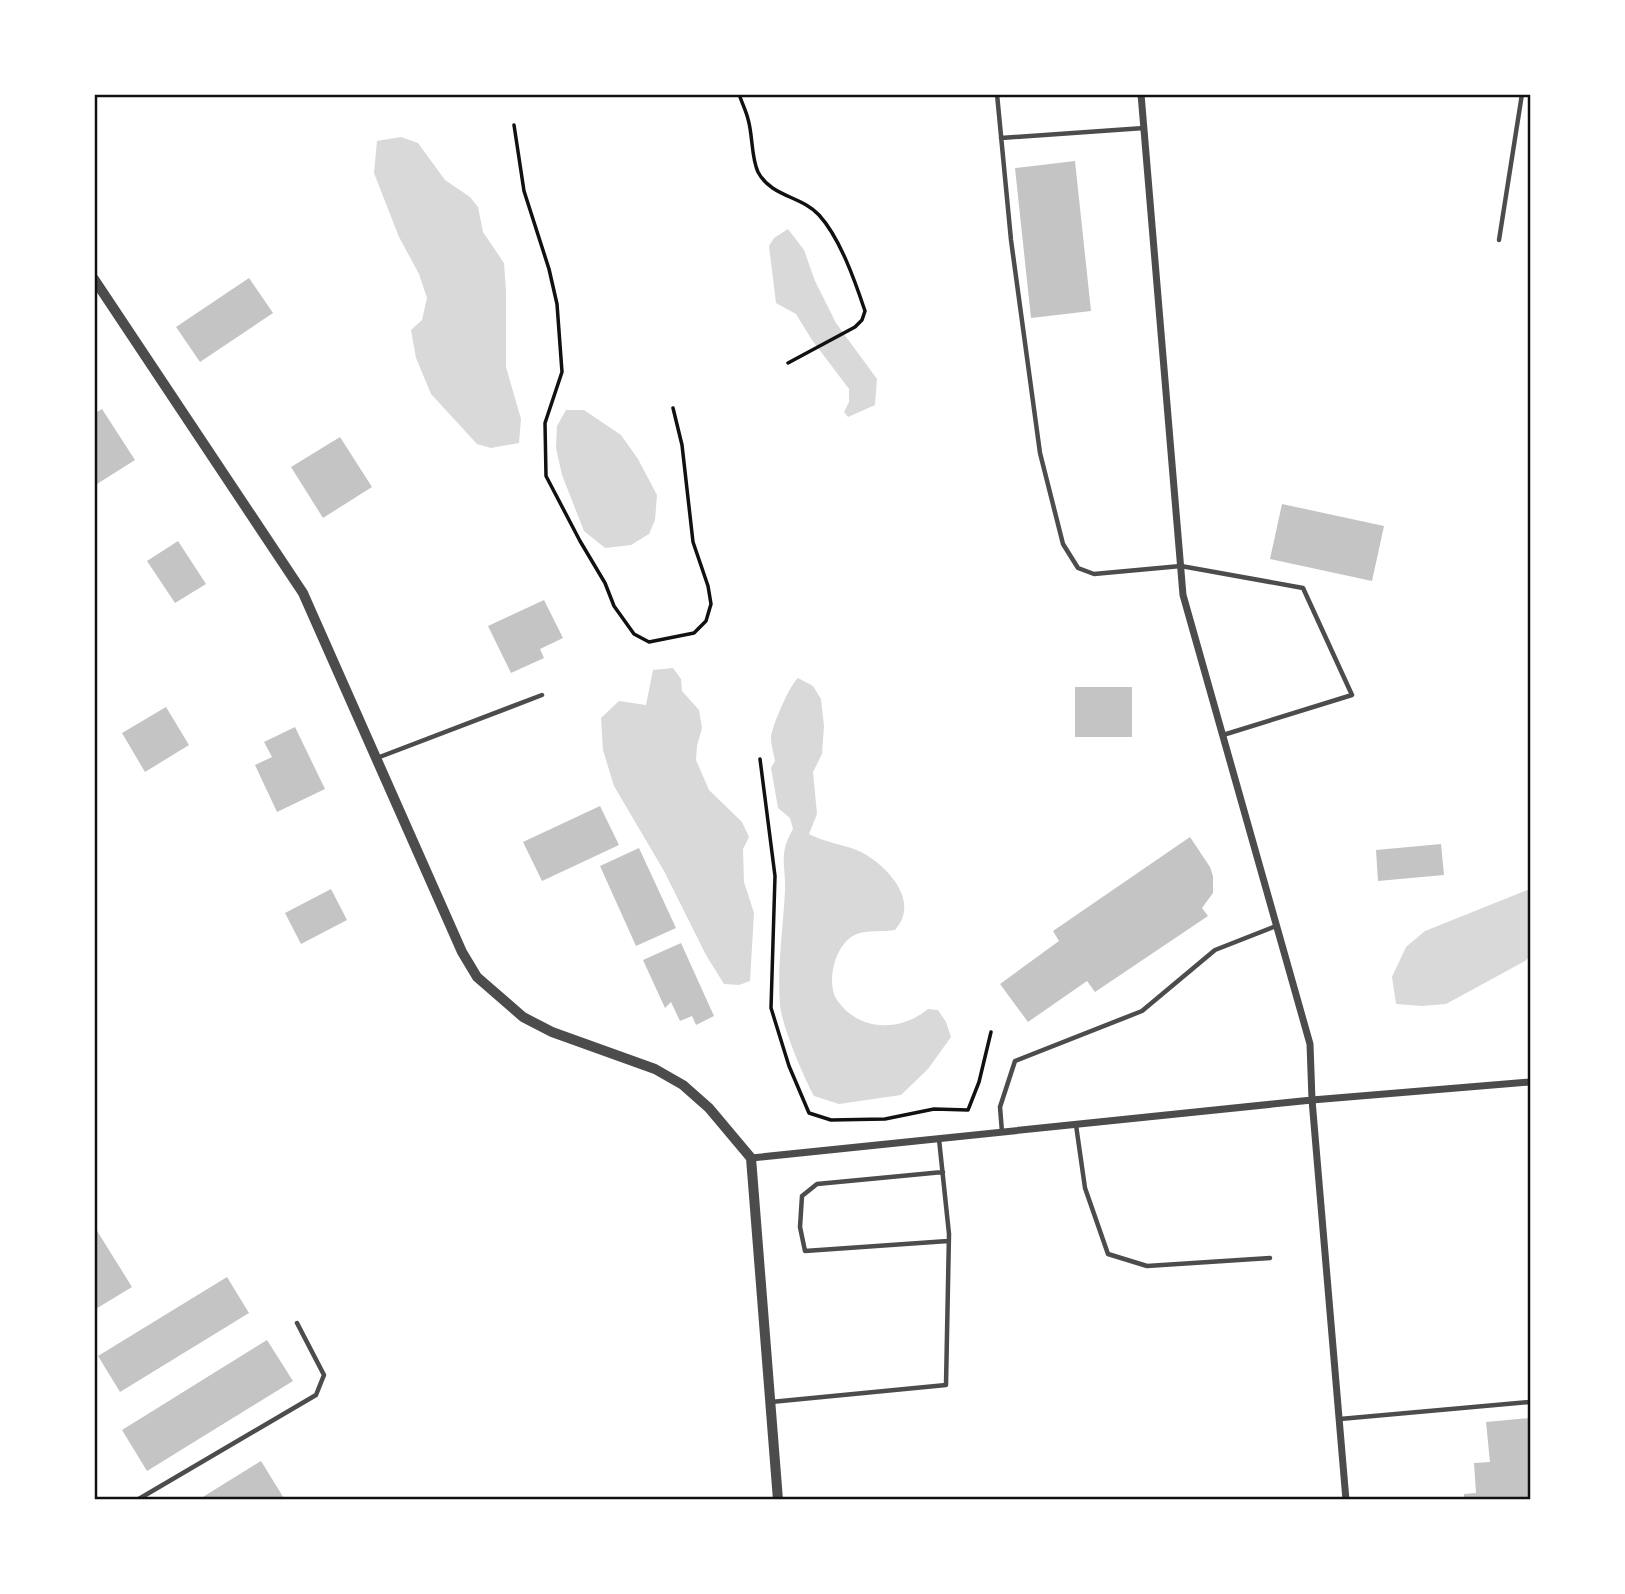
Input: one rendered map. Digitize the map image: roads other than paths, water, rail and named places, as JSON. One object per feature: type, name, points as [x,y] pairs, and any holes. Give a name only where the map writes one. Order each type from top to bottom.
[{"type":"street","points":[[1141,94],[1183,595],[1310,1044],[1312,1100],[1346,1500]]},
{"type":"street","points":[[94,279],[303,593],[462,952],[477,977],[523,1017],[552,1032],[655,1069],[683,1085],[709,1108],[751,1158],[778,1500]]},
{"type":"street","points":[[751,1158],[1312,1100],[1531,1082]]},
{"type":"lane","points":[[997,94],[1011,240],[1040,453],[1063,544],[1078,568],[1094,574],[1181,566],[1303,588],[1352,695],[1223,735]]},
{"type":"lane","points":[[1499,240],[1522,94]]},
{"type":"lane","points":[[1001,138],[1144,128]]},
{"type":"lane","points":[[376,758],[542,695]]},
{"type":"lane","points":[[1002,1132],[1000,1107],[1015,1061],[1142,1011],[1215,950],[1276,926]]},
{"type":"lane","points":[[1076,1124],[1085,1188],[1108,1254],[1147,1266],[1270,1258]]},
{"type":"lane","points":[[770,1402],[946,1385],[949,1241],[939,1138]]},
{"type":"lane","points":[[943,1172],[817,1184],[802,1196],[800,1227],[805,1251],[949,1241]]},
{"type":"lane","points":[[137,1500],[316,1395],[324,1375],[298,1323]]},
{"type":"lane","points":[[1339,1419],[1531,1402]]}]
